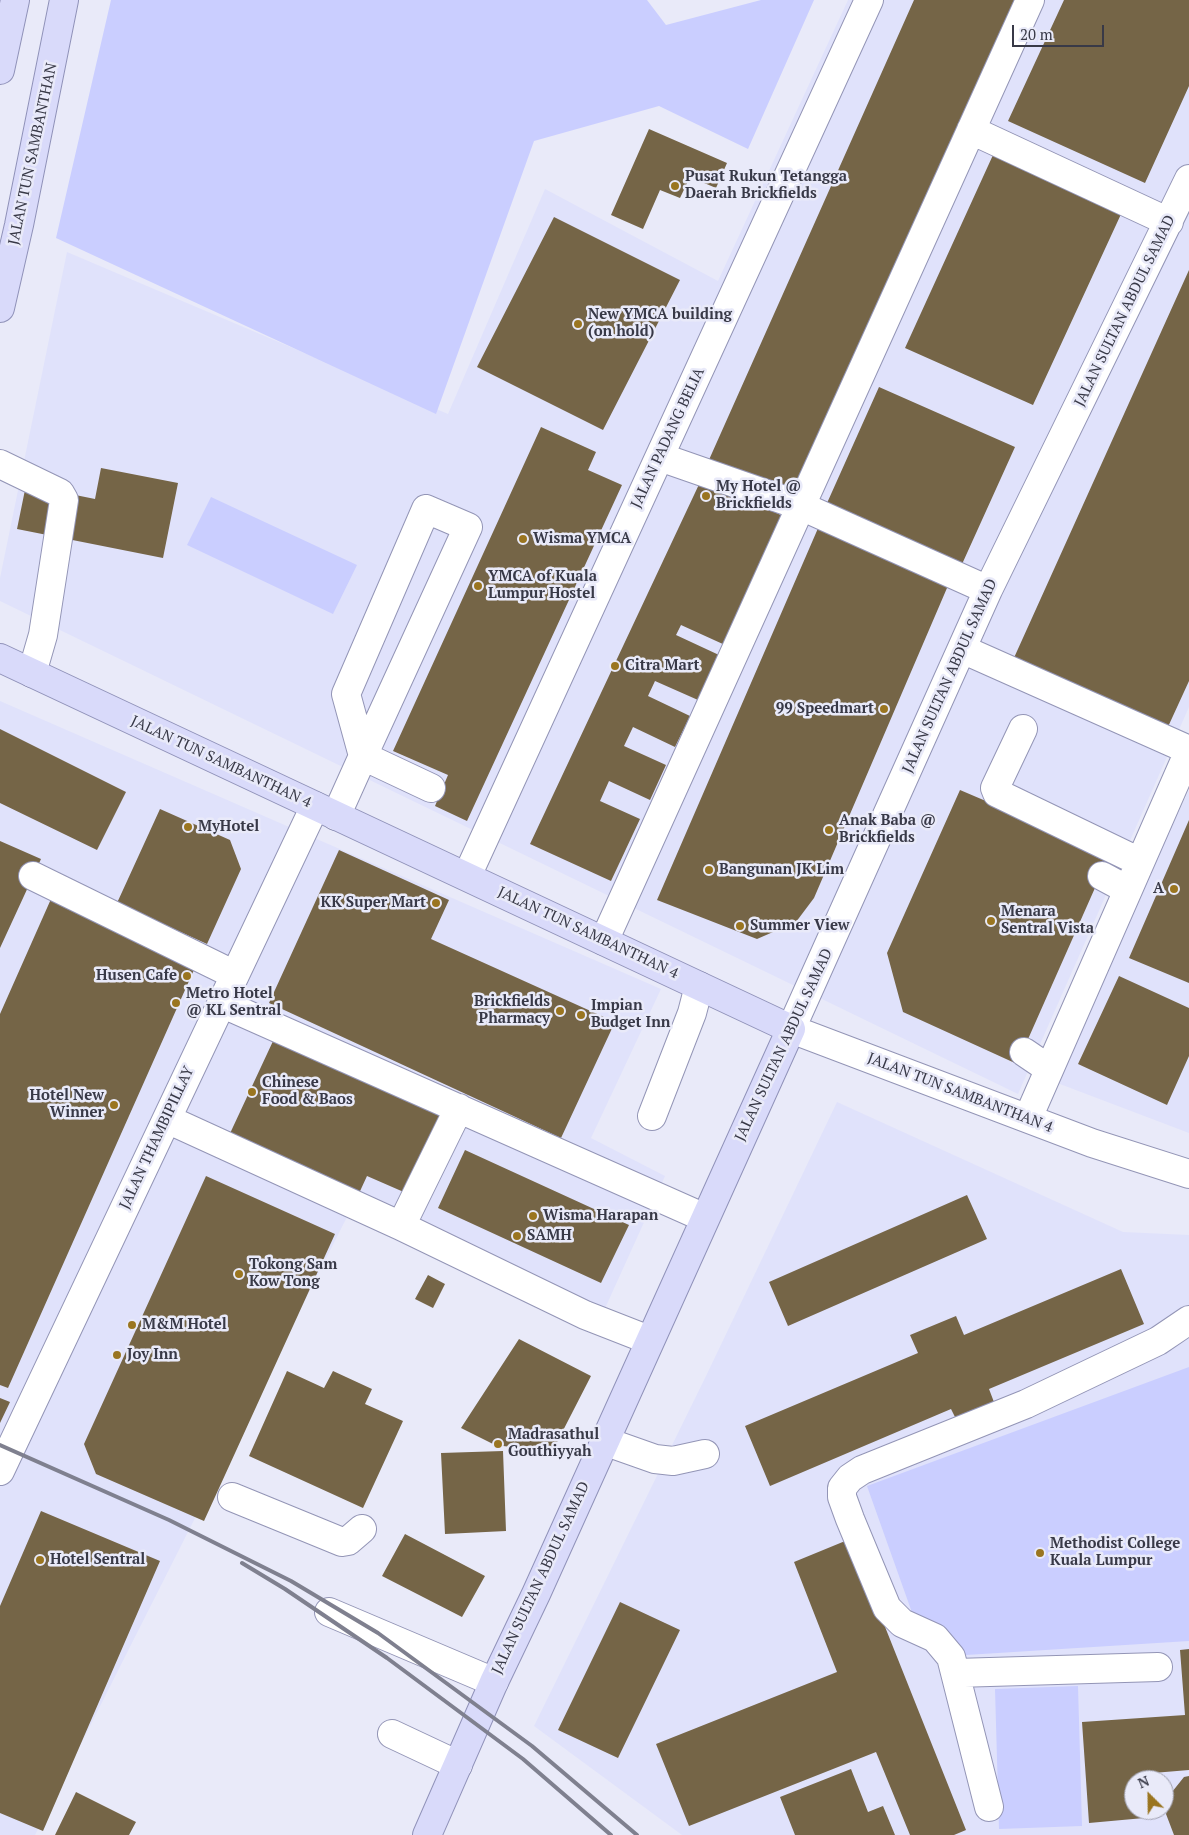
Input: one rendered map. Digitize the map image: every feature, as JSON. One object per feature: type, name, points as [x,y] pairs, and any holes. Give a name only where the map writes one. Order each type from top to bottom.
[{"type":"main road","name":"JALAN TUN SAMBANTHAN","points":[[0,308],[19,225],[64,0]]},
{"type":"main road","points":[[0,70],[9,2]]},
{"type":"main road","name":"JALAN TUN SAMBANTHAN 4","points":[[0,658],[790,1029]]},
{"type":"main road","name":"JALAN SULTAN ABDUL SAMAD","points":[[427,1835],[494,1682],[790,1029]]},
{"type":"street","name":"JALAN PADANG BELIA","points":[[467,876],[869,0]]},
{"type":"street","points":[[604,941],[1030,0]]},
{"type":"street","points":[[971,130],[1177,218]]},
{"type":"street","name":"JALAN SULTAN ABDUL SAMAD","points":[[790,1029],[988,590],[1177,218],[1189,179]]},
{"type":"street","points":[[660,456],[801,506],[988,590]]},
{"type":"street","points":[[0,464],[60,493],[64,500],[43,635],[32,673]]},
{"type":"street","name":"JALAN THAMBIPILLAY","points":[[0,1471],[221,1003],[326,811],[363,756],[468,527],[426,509],[350,684]]},
{"type":"street","points":[[962,649],[1189,751],[1028,1118]]},
{"type":"street","points":[[385,708],[350,684],[346,694],[363,756],[431,788]]},
{"type":"street","points":[[1023,730],[994,788],[997,794],[1140,862]]},
{"type":"street","points":[[33,876],[235,975]]},
{"type":"street","points":[[1102,876],[1128,890]]},
{"type":"street","points":[[652,1116],[692,1013],[699,986]]},
{"type":"street","points":[[221,1003],[705,1218]]},
{"type":"street","name":"JALAN TUN SAMBANTHAN 4","points":[[790,1029],[1092,1143],[1189,1174]]},
{"type":"street","points":[[1026,1048],[1051,1064]]},
{"type":"street","points":[[401,1226],[459,1108]]},
{"type":"street","points":[[167,1119],[401,1226],[585,1315],[649,1340]]},
{"type":"street","points":[[989,1807],[951,1657],[935,1638],[902,1623],[888,1608],[842,1497],[842,1488],[850,1478],[862,1470],[1026,1404],[1158,1341],[1189,1320]]},
{"type":"street","points":[[604,1441],[655,1460],[673,1461],[705,1454]]},
{"type":"street","points":[[232,1497],[342,1542],[348,1541],[362,1529]]},
{"type":"street","points":[[329,1612],[494,1682]]},
{"type":"street","points":[[956,1673],[1158,1667]]},
{"type":"street","points":[[392,1734],[458,1765]]},
{"type":"shaded area","points":[[111,0],[647,0],[666,25],[761,0],[814,0],[748,149],[659,106],[534,141],[436,414],[56,238]]},
{"type":"shaded area","points":[[848,0],[1189,0],[1189,707],[1018,1094],[0,601],[0,578],[67,252],[448,414],[545,189],[718,281]]},
{"type":"shaded area","points":[[211,497],[357,565],[333,614],[187,545]]},
{"type":"shaded area","points":[[0,701],[661,989],[591,1138],[665,1176],[602,1315],[347,1217],[35,1835],[0,1835]]},
{"type":"shaded area","points":[[1189,790],[1189,1133],[1052,1081]]},
{"type":"shaded area","points":[[837,1102],[1123,1232],[1189,1235],[1189,1835],[682,1835],[534,1726],[706,1376]]},
{"type":"shaded area","name":"Methodist College Kuala Lumpur","points":[[1189,1367],[1189,1641],[966,1655],[947,1631],[915,1621],[867,1486]]},
{"type":"shaded area","points":[[1078,1686],[1082,1826],[999,1829],[995,1689]]},
{"type":"building","points":[[914,0],[1019,0],[796,501],[708,462]]},
{"type":"building","points":[[1064,0],[1189,0],[1189,86],[1145,183],[1008,121]]},
{"type":"building","points":[[649,129],[727,163],[716,188],[690,177],[680,198],[660,190],[643,229],[611,215]]},
{"type":"building","points":[[993,155],[1122,212],[1033,405],[905,348]]},
{"type":"building","name":"New YMCA building (on hold)","points":[[554,217],[680,280],[603,430],[477,367]]},
{"type":"building","points":[[1189,270],[1189,681],[1167,729],[1013,660]]},
{"type":"building","points":[[879,387],[1015,447],[958,573],[823,512]]},
{"type":"building","name":"Wisma YMCA","points":[[541,427],[596,452],[588,470],[622,485],[467,821],[435,806],[448,775],[393,751]]},
{"type":"building","points":[[101,468],[178,483],[163,558],[17,529],[26,485],[95,499]]},
{"type":"building","points":[[702,478],[785,517],[725,645],[681,625],[676,635],[719,655],[698,700],[655,681],[648,696],[690,716],[675,747],[633,727],[624,746],[666,765],[650,800],[609,781],[600,801],[640,819],[611,881],[530,844]]},
{"type":"building","points":[[819,526],[950,581],[814,898],[796,922],[757,939],[657,900]]},
{"type":"building","points":[[0,729],[126,792],[97,850],[0,803]]},
{"type":"building","name":"Menara Sentral Vista","points":[[960,790],[1110,854],[1017,1064],[903,1012],[887,953]]},
{"type":"building","points":[[160,809],[230,840],[241,869],[207,944],[117,903]]},
{"type":"building","name":"A","points":[[1189,820],[1189,983],[1129,958]]},
{"type":"building","points":[[0,841],[41,859],[0,948]]},
{"type":"building","points":[[339,850],[449,900],[431,939],[615,1022],[561,1138],[269,1003]]},
{"type":"building","points":[[51,899],[197,963],[8,1388],[0,1385],[0,1014]]},
{"type":"building","points":[[1119,976],[1189,1008],[1189,1056],[1167,1105],[1078,1064]]},
{"type":"building","points":[[274,1039],[442,1116],[406,1193],[367,1176],[355,1202],[226,1142]]},
{"type":"building","name":"Wisma Harapan","points":[[465,1150],[629,1225],[601,1283],[438,1208]]},
{"type":"building","points":[[206,1176],[335,1234],[204,1521],[96,1474],[84,1444]]},
{"type":"building","points":[[967,1195],[987,1239],[788,1326],[769,1282]]},
{"type":"building","points":[[1121,1269],[1144,1324],[989,1389],[997,1410],[960,1427],[951,1409],[770,1486],[745,1426],[918,1353],[910,1335],[956,1316],[964,1335]]},
{"type":"building","points":[[428,1275],[445,1284],[433,1308],[415,1299]]},
{"type":"building","points":[[519,1339],[591,1376],[552,1452],[495,1445],[461,1428]]},
{"type":"building","points":[[287,1371],[324,1388],[333,1371],[372,1389],[365,1404],[403,1421],[363,1508],[249,1456]]},
{"type":"building","points":[[0,1398],[10,1402],[0,1423]]},
{"type":"building","points":[[503,1451],[506,1531],[445,1534],[441,1453]]},
{"type":"building","points":[[41,1511],[160,1561],[43,1831],[0,1813],[0,1606]]},
{"type":"building","points":[[405,1534],[485,1576],[462,1617],[382,1576]]},
{"type":"building","points":[[850,1539],[966,1830],[954,1835],[910,1835],[876,1752],[689,1826],[656,1744],[837,1672],[794,1562]]},
{"type":"building","points":[[620,1602],[680,1630],[618,1758],[558,1730]]},
{"type":"building","points":[[1189,1649],[1189,1770],[1124,1770],[1124,1820],[1089,1823],[1082,1722],[1185,1715],[1180,1650]]},
{"type":"building","points":[[851,1769],[868,1812],[883,1806],[895,1835],[795,1835],[780,1797]]},
{"type":"building","points":[[1189,1776],[1189,1835],[1174,1835],[1168,1820],[1174,1820],[1174,1790],[1184,1777]]},
{"type":"building","points":[[76,1792],[136,1822],[129,1835],[55,1835]]},
{"type":"railway","points":[[0,1445],[169,1520],[291,1581],[378,1633],[532,1746],[637,1835]]},
{"type":"railway","points":[[242,1563],[285,1589],[387,1658],[523,1759],[611,1835]]},
{"type":"place","name":"Pusat Rukun Tetangga Daerah Brickfields","points":[[675,186]]},
{"type":"place","name":"New YMCA building (on hold)","points":[[578,324]]},
{"type":"place","name":"My Hotel @ Brickfields","points":[[706,496]]},
{"type":"place","name":"Wisma YMCA","points":[[523,539]]},
{"type":"place","name":"YMCA of Kuala Lumpur Hostel","points":[[478,586]]},
{"type":"place","name":"Citra Mart","points":[[615,666]]},
{"type":"place","name":"99 Speedmart","points":[[884,709]]},
{"type":"place","name":"MyHotel","points":[[188,827]]},
{"type":"place","name":"Anak Baba @ Brickfields","points":[[829,830]]},
{"type":"place","name":"Bangunan JK Lim","points":[[709,870]]},
{"type":"place","name":"A","points":[[1174,889]]},
{"type":"place","name":"KK Super Mart","points":[[436,903]]},
{"type":"place","name":"Menara Sentral Vista","points":[[991,921]]},
{"type":"place","name":"Summer View","points":[[740,926]]},
{"type":"place","name":"Husen Cafe","points":[[187,976]]},
{"type":"place","name":"Metro Hotel @ KL Sentral","points":[[176,1003]]},
{"type":"place","name":"Brickfields Pharmacy","points":[[560,1011]]},
{"type":"place","name":"Impian Budget Inn","points":[[581,1015]]},
{"type":"place","name":"Chinese Food & Baos","points":[[252,1092]]},
{"type":"place","name":"Hotel New Winner","points":[[114,1105]]},
{"type":"place","name":"Wisma Harapan","points":[[533,1216]]},
{"type":"place","name":"SAMH","points":[[517,1236]]},
{"type":"place","name":"Tokong Sam Kow Tong","points":[[239,1274]]},
{"type":"place","name":"M&M Hotel","points":[[132,1325]]},
{"type":"place","name":"Joy Inn","points":[[117,1355]]},
{"type":"place","name":"Madrasathul Gouthiyyah","points":[[498,1444]]},
{"type":"place","name":"Methodist College Kuala Lumpur","points":[[1040,1553]]},
{"type":"place","name":"Hotel Sentral","points":[[40,1560]]}]
